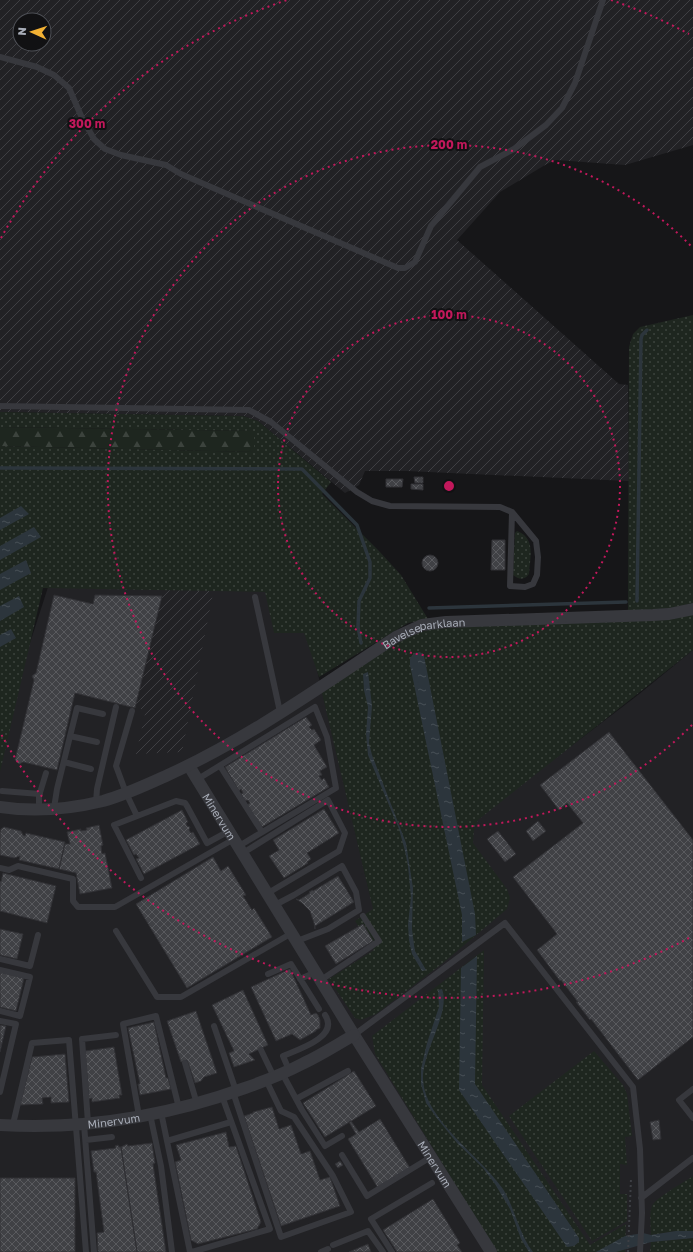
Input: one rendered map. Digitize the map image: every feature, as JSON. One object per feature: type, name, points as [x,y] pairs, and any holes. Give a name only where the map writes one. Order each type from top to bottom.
[{"type":"street","name":"Bavelseparklaan","points":[[189,766],[242,737],[396,637],[422,625],[446,622],[653,615],[668,614],[693,609]]},
{"type":"street","points":[[0,807],[39,809],[96,802],[126,794],[189,766]]},
{"type":"street","name":"Minervum","points":[[189,766],[490,1252]]},
{"type":"street","name":"Minervum","points":[[0,1125],[83,1124],[150,1114],[197,1104],[230,1093],[304,1064],[354,1034]]},
{"type":"lane","points":[[0,57],[37,67],[54,75],[69,88],[82,118],[94,139],[105,149],[121,155],[166,165],[181,174],[391,265],[398,268],[405,268],[415,262],[431,226],[480,167],[514,149],[546,125],[562,108],[575,84],[603,0]]},
{"type":"lane","points":[[0,406],[249,410],[271,422],[357,492],[372,501],[390,506],[500,507],[512,512],[536,541],[538,557],[537,575],[533,584],[525,587],[510,586],[512,512]]},
{"type":"lane","points":[[256,596],[280,712]]},
{"type":"lane","points":[[96,802],[97,789],[116,707]]},
{"type":"lane","points":[[140,878],[114,825],[176,801],[187,806],[207,843],[236,842],[262,832],[336,788],[327,737],[315,707],[198,779]]},
{"type":"lane","points":[[54,808],[57,789],[77,708],[103,714]]},
{"type":"lane","points":[[132,711],[116,766],[126,794],[137,816]]},
{"type":"lane","points":[[70,736],[97,742]]},
{"type":"lane","points":[[64,762],[91,769]]},
{"type":"lane","points":[[220,766],[262,832]]},
{"type":"lane","points":[[39,809],[40,794],[46,773]]},
{"type":"lane","points":[[2,791],[40,794]]},
{"type":"lane","points":[[0,868],[9,870],[18,866],[73,879],[73,901],[78,907],[116,906],[236,842],[328,800],[345,833],[339,851],[268,893]]},
{"type":"lane","points":[[116,931],[157,997],[181,997],[294,937],[328,929],[359,910],[356,892],[342,866],[294,895],[274,905]]},
{"type":"lane","points":[[300,979],[318,976],[379,941],[363,916]]},
{"type":"lane","points":[[354,1034],[505,923],[633,1087],[640,1149],[642,1213],[640,1252]]},
{"type":"lane","points":[[0,959],[30,966],[38,935]]},
{"type":"lane","points":[[268,974],[291,964],[319,1009]]},
{"type":"lane","points":[[0,970],[30,977],[20,1016],[0,1011]]},
{"type":"lane","points":[[214,1026],[230,1093],[282,1237],[351,1212],[333,1176],[294,1117],[281,1111],[278,1075],[283,1056],[299,1050],[323,1036],[327,1031],[328,1025],[325,1015]]},
{"type":"lane","points":[[172,1252],[161,1166],[150,1114],[123,1024],[156,1016],[179,1108]]},
{"type":"lane","points":[[0,1021],[16,1024],[0,1092]]},
{"type":"lane","points":[[86,1252],[82,1039],[116,1035]]},
{"type":"lane","points":[[14,1126],[14,1120],[32,1043],[69,1040],[86,1140],[94,1252]]},
{"type":"lane","points":[[261,1050],[296,1099],[325,1146],[342,1136]]},
{"type":"lane","points":[[185,1062],[197,1104]]},
{"type":"lane","points":[[296,1099],[348,1071]]},
{"type":"lane","points":[[693,1089],[679,1100],[693,1118]]},
{"type":"lane","points":[[150,1114],[166,1141],[191,1252],[270,1229],[231,1122],[230,1093]]},
{"type":"lane","points":[[166,1141],[231,1122]]},
{"type":"lane","points":[[86,1140],[112,1137]]},
{"type":"lane","points":[[342,1154],[367,1196],[431,1157]]},
{"type":"lane","points":[[641,1198],[693,1158]]},
{"type":"lane","points":[[392,1252],[371,1219],[432,1183]]},
{"type":"lane","points":[[321,1252],[368,1231],[383,1252]]},
{"type":"path","points":[[628,1252],[630,1218]]},
{"type":"shaded area","points":[[0,0],[693,0],[693,145],[625,165],[556,160],[500,192],[457,240],[619,384],[628,385],[629,481],[407,471],[365,471],[359,485],[345,493],[258,421],[243,416],[0,412]]},
{"type":"shaded area","points":[[49,584],[297,585],[371,899],[638,695],[693,650],[693,1252],[0,1252],[0,736]]},
{"type":"shaded area","points":[[163,587],[214,588],[182,752],[136,754],[146,710],[135,708]]},
{"type":"green space","points":[[693,315],[693,603],[674,608],[628,611],[629,347],[633,334],[640,327]]},
{"type":"green space","points":[[0,412],[243,416],[258,421],[331,482],[322,494],[401,575],[428,619],[408,623],[319,677],[304,633],[274,633],[265,592],[43,588],[0,772],[0,446],[254,452],[254,431],[0,427]]},
{"type":"green space","points":[[0,427],[254,431],[254,452],[0,446]]},
{"type":"green space","points":[[517,531],[527,538],[531,555],[529,574],[522,579],[513,575],[515,533]]},
{"type":"green space","points":[[693,614],[693,650],[478,820],[474,829],[473,843],[507,889],[510,898],[507,909],[443,963],[376,1014],[361,1020],[355,1018],[329,979],[374,950],[355,921],[373,909],[321,689],[405,639],[432,629]]},
{"type":"green space","points":[[484,950],[482,1085],[590,1245],[626,1224],[625,1252],[497,1252],[375,1054],[372,1036]]},
{"type":"green space","points":[[594,1051],[623,1085],[627,1094],[632,1136],[625,1137],[627,1165],[620,1164],[620,1194],[627,1194],[627,1221],[592,1241],[509,1116]]},
{"type":"green space","points":[[693,1176],[693,1231],[676,1231],[651,1235],[650,1220],[652,1206],[654,1203]]},
{"type":"green space","points":[[693,1238],[693,1252],[650,1252],[651,1242]]},
{"type":"water","points":[[21,506],[29,514],[0,530],[0,518]]},
{"type":"water","points":[[34,527],[41,537],[0,560],[0,546]]},
{"type":"water","points":[[26,560],[31,573],[0,590],[0,574]]},
{"type":"water","points":[[19,596],[24,607],[0,621],[0,606]]},
{"type":"water","points":[[11,629],[16,638],[0,647],[0,635]]},
{"type":"water","points":[[420,652],[424,656],[475,914],[476,935],[462,942],[462,915],[410,665],[410,658],[415,653]]},
{"type":"water","points":[[368,672],[372,706],[369,743],[372,755],[406,843],[413,888],[412,929],[414,945],[415,951],[426,970],[422,971],[412,954],[409,940],[408,925],[411,897],[405,851],[399,829],[368,755],[366,734],[368,707],[364,690],[363,674]]},
{"type":"water","points":[[477,956],[475,1084],[579,1238],[579,1242],[574,1246],[567,1247],[459,1090],[461,968]]},
{"type":"water","points":[[442,989],[444,999],[443,1009],[424,1069],[423,1080],[426,1095],[443,1124],[503,1189],[511,1204],[524,1237],[533,1252],[529,1252],[521,1239],[510,1209],[495,1184],[483,1168],[457,1143],[426,1103],[421,1084],[421,1069],[427,1043],[439,1007],[438,990]]},
{"type":"water","points":[[676,1231],[693,1231],[693,1238],[651,1242],[616,1252],[596,1252],[625,1236],[643,1233],[651,1235]]},
{"type":"building","points":[[414,477],[423,477],[423,483],[415,483]]},
{"type":"building","points":[[386,479],[403,479],[402,487],[386,487]]},
{"type":"building","points":[[411,484],[423,484],[423,490],[411,489]]},
{"type":"building","points":[[492,540],[505,540],[505,570],[491,570]]},
{"type":"building","points":[[430,555],[436,557],[438,563],[436,569],[430,571],[424,569],[422,563],[424,557]]},
{"type":"building","points":[[54,595],[93,604],[95,595],[162,596],[135,708],[75,693],[57,770],[23,762],[19,764],[15,760],[34,680],[32,676],[36,673]]},
{"type":"building","points":[[306,717],[312,725],[309,727],[312,730],[314,729],[321,740],[314,745],[327,767],[320,771],[322,775],[319,776],[322,780],[324,778],[329,787],[262,827],[247,805],[250,803],[248,800],[245,801],[241,794],[243,793],[241,789],[239,791],[225,767]]},
{"type":"building","points":[[609,732],[693,840],[693,1037],[638,1080],[537,950],[557,934],[513,877],[583,823],[567,803],[559,810],[540,785]]},
{"type":"building","points":[[324,809],[339,833],[307,853],[311,859],[307,862],[308,863],[284,878],[269,856],[279,850],[273,840]]},
{"type":"building","points":[[182,810],[188,822],[186,823],[187,826],[190,827],[189,830],[191,833],[193,832],[200,844],[144,874],[136,859],[139,858],[136,854],[134,855],[126,840]]},
{"type":"building","points":[[538,821],[546,831],[533,841],[526,831]]},
{"type":"building","points":[[99,825],[103,845],[101,846],[102,854],[105,853],[112,888],[80,894],[76,873],[59,869],[65,844],[70,844],[67,832],[81,829],[80,831],[87,830],[86,828]]},
{"type":"building","points":[[4,827],[21,831],[25,836],[26,833],[65,842],[59,869],[19,860],[20,856],[14,858],[0,855],[0,833],[1,829]]},
{"type":"building","points":[[498,831],[516,854],[505,862],[487,839]]},
{"type":"building","points":[[213,857],[221,871],[228,866],[246,895],[243,896],[252,910],[254,908],[272,937],[187,988],[136,904]]},
{"type":"building","points":[[3,873],[56,886],[47,923],[0,911],[0,881],[1,882]]},
{"type":"building","points":[[338,876],[354,902],[315,926],[315,929],[310,911],[296,899],[299,900],[310,893],[309,892]]},
{"type":"building","points":[[363,924],[373,941],[336,964],[325,946]]},
{"type":"building","points":[[0,929],[23,934],[17,959],[0,955]]},
{"type":"building","points":[[290,969],[311,1015],[316,1013],[318,1015],[320,1020],[320,1028],[300,1040],[292,1034],[276,1041],[251,987]]},
{"type":"building","points":[[0,972],[24,978],[16,1011],[0,1007]]},
{"type":"building","points":[[243,990],[268,1045],[249,1054],[255,1060],[234,1067],[229,1053],[234,1051],[212,1005]]},
{"type":"building","points":[[196,1011],[217,1073],[204,1077],[201,1081],[195,1083],[187,1060],[181,1062],[167,1021]]},
{"type":"building","points":[[154,1022],[166,1078],[168,1078],[171,1089],[140,1095],[138,1084],[140,1084],[128,1028]]},
{"type":"building","points":[[0,1025],[6,1026],[0,1052]]},
{"type":"building","points":[[114,1047],[122,1095],[119,1095],[120,1098],[92,1102],[92,1098],[89,1099],[85,1051]]},
{"type":"building","points":[[65,1054],[69,1102],[51,1103],[51,1097],[42,1098],[43,1104],[20,1105],[32,1057]]},
{"type":"building","points":[[354,1071],[376,1106],[325,1137],[303,1103]]},
{"type":"building","points":[[272,1107],[279,1129],[291,1125],[301,1154],[310,1151],[320,1180],[330,1177],[340,1206],[281,1226],[244,1116]]},
{"type":"building","points":[[380,1119],[410,1168],[378,1188],[348,1139],[356,1134],[349,1122],[351,1121],[359,1132]]},
{"type":"building","points":[[659,1120],[661,1139],[653,1140],[650,1122]]},
{"type":"building","points":[[226,1132],[229,1147],[236,1146],[261,1222],[257,1229],[198,1244],[191,1240],[175,1162],[181,1160],[176,1145]]},
{"type":"building","points":[[152,1143],[155,1163],[153,1164],[166,1252],[137,1252],[121,1147],[127,1144],[128,1146]]},
{"type":"building","points":[[118,1145],[121,1147],[137,1252],[98,1252],[97,1233],[104,1232],[96,1172],[94,1172],[91,1151],[116,1148],[115,1146]]},
{"type":"building","points":[[340,1161],[343,1165],[338,1168],[335,1164]]},
{"type":"building","points":[[0,1178],[75,1178],[75,1252],[0,1252]]},
{"type":"building","points":[[433,1199],[460,1243],[457,1245],[462,1252],[397,1252],[383,1230]]},
{"type":"building","points":[[368,1244],[371,1252],[349,1252]]},
{"type":"waterway","points":[[637,601],[641,339],[642,335],[647,330]]},
{"type":"waterway","points":[[0,468],[302,469],[357,525],[370,562],[370,578],[359,601],[358,627],[361,643]]},
{"type":"waterway","points":[[429,608],[626,602]]}]
